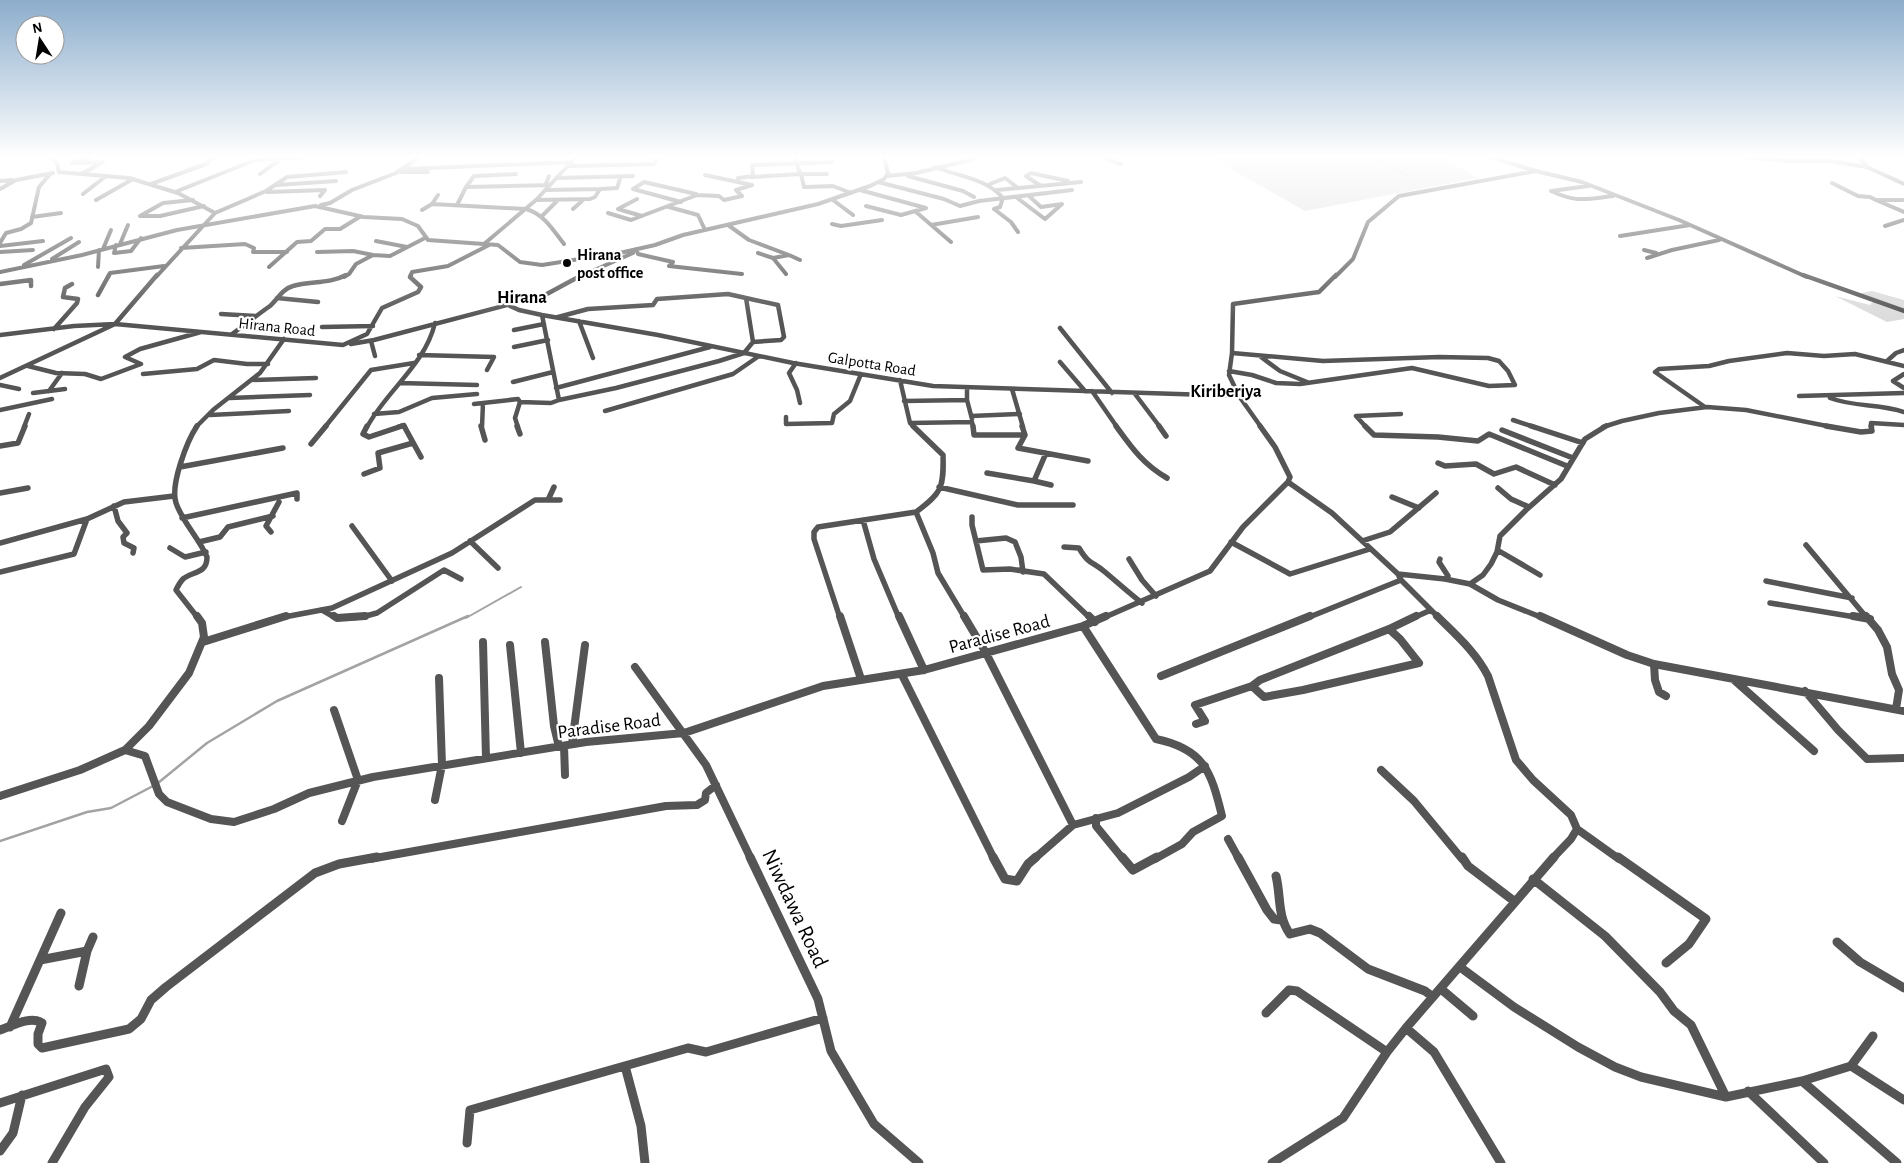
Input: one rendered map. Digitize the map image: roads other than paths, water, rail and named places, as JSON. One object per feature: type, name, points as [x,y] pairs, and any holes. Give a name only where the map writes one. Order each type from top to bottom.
[{"type":"street","points":[[0,244],[6,233],[21,229],[31,223],[33,211]]},
{"type":"street","points":[[149,211],[140,216],[160,216],[181,211]]},
{"type":"street","points":[[0,378],[116,324],[164,266],[214,213],[218,211]]},
{"type":"street","points":[[0,272],[101,250],[141,238],[284,211]]},
{"type":"street","points":[[339,211],[361,216],[402,219],[418,226],[428,240],[491,244],[504,248],[520,262],[534,265],[636,251],[651,258],[673,262],[669,266],[742,274]]},
{"type":"street","points":[[484,244],[522,211]]},
{"type":"street","points":[[533,211],[542,216],[564,244]]},
{"type":"street","points":[[542,216],[547,211]]},
{"type":"street","points":[[626,211],[644,216]]},
{"type":"street","points":[[608,213],[631,220],[656,211]]},
{"type":"street","points":[[686,211],[698,215],[705,230]]},
{"type":"street","points":[[343,344],[371,341],[546,295],[584,274],[636,251],[705,230],[786,211]]},
{"type":"street","points":[[848,211],[853,215]]},
{"type":"street","points":[[887,211],[901,215],[914,211]]},
{"type":"street","points":[[915,211],[951,242]]},
{"type":"street","points":[[997,211],[1011,222],[1018,232]]},
{"type":"street","points":[[1035,211],[1045,219],[1054,211]]},
{"type":"street","points":[[1381,211],[1368,222],[1353,259],[1319,292],[1233,304],[1232,353],[1229,371],[1240,396],[1275,447],[1290,477],[1288,482],[1332,513],[1362,540],[1471,650],[1482,664],[1488,676],[1516,760],[1533,780],[1571,814],[1577,830],[1706,919],[1704,926],[1675,958],[1666,963]]},
{"type":"street","points":[[1654,211],[1812,279],[1904,311]]},
{"type":"street","points":[[32,217],[61,213]]},
{"type":"street","points":[[269,267],[296,242],[311,241],[325,229],[340,229],[361,216]]},
{"type":"street","points":[[931,225],[978,217]]},
{"type":"street","points":[[832,224],[841,226],[882,220]]},
{"type":"street","points":[[1885,226],[1904,220]]},
{"type":"street","points":[[128,225],[114,253],[131,251],[141,238]]},
{"type":"street","points":[[728,225],[749,240],[800,260]]},
{"type":"street","points":[[1620,236],[1690,225]]},
{"type":"street","points":[[98,267],[101,250],[111,230]]},
{"type":"street","points":[[19,268],[71,238]]},
{"type":"street","points":[[317,252],[345,250],[387,257],[425,238]]},
{"type":"street","points":[[1647,258],[1656,253],[1720,240]]},
{"type":"street","points":[[0,244],[43,241]]},
{"type":"street","points":[[48,262],[79,242]]},
{"type":"street","points":[[376,242],[408,247]]},
{"type":"street","points":[[182,248],[245,244],[254,248],[253,252],[287,252]]},
{"type":"street","name":"Hirana Road","points":[[0,335],[116,324],[332,345],[343,344],[367,334],[373,326],[378,312],[385,306],[414,294],[421,287],[410,277],[412,272],[448,266],[491,244]]},
{"type":"street","points":[[0,252],[33,250]]},
{"type":"street","points":[[1644,250],[1656,253]]},
{"type":"street","points":[[758,253],[773,258],[787,272],[786,274]]},
{"type":"street","points":[[232,334],[277,298],[278,294],[291,286],[330,281],[345,276],[356,264],[373,254]]},
{"type":"street","points":[[773,258],[789,255]]},
{"type":"street","points":[[98,295],[110,273],[164,266]]},
{"type":"street","points":[[0,284],[31,280],[31,286]]},
{"type":"street","points":[[54,329],[77,303],[78,299],[63,297],[65,288],[72,284]]},
{"type":"street","points":[[474,404],[518,399],[520,402],[551,403],[719,362],[744,353],[753,342],[781,340],[784,337],[778,305],[728,294],[657,299],[653,305],[580,310],[557,317]]},
{"type":"street","points":[[277,298],[318,302]]},
{"type":"street","points":[[746,298],[753,342]]},
{"type":"street","points":[[647,299],[650,305]]},
{"type":"street","name":"Galpotta Road","points":[[506,304],[519,310],[579,322],[796,363],[933,386],[1240,396]]},
{"type":"street","points":[[221,314],[256,316]]},
{"type":"street","points":[[542,314],[559,400]]},
{"type":"street","points":[[579,322],[593,358]]},
{"type":"street","points":[[421,457],[404,425],[366,437],[363,434],[374,414],[414,363],[434,332],[435,324]]},
{"type":"street","points":[[514,330],[544,324]]},
{"type":"street","points":[[322,327],[373,326]]},
{"type":"street","points":[[1060,328],[1112,393]]},
{"type":"street","points":[[28,366],[62,373],[85,374],[101,379],[144,365],[125,357],[140,349],[203,331]]},
{"type":"street","points":[[0,796],[80,770],[124,750],[149,726],[189,673],[203,642],[202,623],[176,590],[182,580],[201,571],[207,564],[206,552],[182,518],[174,496],[180,467],[192,433],[268,364],[284,339]]},
{"type":"street","points":[[514,347],[548,340]]},
{"type":"street","points":[[371,341],[375,356]]},
{"type":"street","points":[[556,388],[712,347]]},
{"type":"street","points":[[1887,361],[1903,350]]},
{"type":"street","points":[[1229,371],[1252,375],[1276,383],[1310,383],[1412,368],[1502,388],[1514,385],[1508,370],[1500,361],[1488,358],[1439,357],[1323,361],[1232,353]]},
{"type":"street","points":[[1705,407],[1655,372],[1659,369],[1709,366],[1729,361],[1788,354],[1824,356],[1855,354],[1904,366]]},
{"type":"street","points":[[419,355],[494,357],[488,370]]},
{"type":"street","points":[[605,411],[733,374],[759,356]]},
{"type":"street","points":[[1261,356],[1280,371],[1310,383]]},
{"type":"street","points":[[143,374],[197,369],[214,360],[247,364],[268,364]]},
{"type":"street","points":[[1060,362],[1085,391]]},
{"type":"street","points":[[311,444],[371,370],[414,363]]},
{"type":"street","points":[[796,363],[789,373],[797,390],[800,403]]},
{"type":"street","points":[[513,382],[553,372]]},
{"type":"street","points":[[49,391],[62,373]]},
{"type":"street","points":[[786,416],[786,424],[832,423],[834,414],[850,401],[861,374]]},
{"type":"street","points":[[1904,374],[1894,381],[1904,388]]},
{"type":"street","points":[[251,380],[316,378]]},
{"type":"street","points":[[861,678],[814,539],[814,532],[818,527],[916,512],[934,499],[944,479],[943,455],[910,423],[900,380]]},
{"type":"street","points":[[400,383],[477,385]]},
{"type":"street","points":[[0,385],[19,389]]},
{"type":"street","points":[[967,388],[967,400],[974,435],[1025,434]]},
{"type":"street","points":[[33,393],[65,389]]},
{"type":"street","points":[[1012,389],[1025,434],[1018,448],[1088,461]]},
{"type":"street","points":[[1092,391],[1136,456],[1167,478]]},
{"type":"street","points":[[1799,396],[1904,393]]},
{"type":"street","points":[[374,414],[399,412],[432,398],[477,394]]},
{"type":"street","points":[[1135,394],[1166,436]]},
{"type":"street","points":[[230,398],[310,395]]},
{"type":"street","points":[[1826,396],[1847,403],[1886,405],[1904,412]]},
{"type":"street","points":[[0,410],[52,399]]},
{"type":"street","points":[[904,401],[967,400]]},
{"type":"street","points":[[520,402],[515,418],[520,434]]},
{"type":"street","points":[[483,403],[481,424],[485,440]]},
{"type":"street","points":[[1470,584],[1487,573],[1498,551],[1500,536],[1512,527],[1529,507],[1543,498],[1555,485],[1583,443],[1592,433],[1611,423],[1665,412],[1705,407],[1728,408],[1768,414],[1861,432],[1872,432],[1870,423],[1904,425]]},
{"type":"street","points":[[210,415],[289,411]]},
{"type":"street","points":[[0,446],[18,442],[29,414]]},
{"type":"street","points":[[971,416],[1020,414]]},
{"type":"street","points":[[1401,414],[1356,416],[1374,435],[1438,437],[1478,441],[1489,434],[1567,466]]},
{"type":"street","points":[[1513,420],[1583,443]]},
{"type":"street","points":[[910,423],[972,422]]},
{"type":"street","points":[[1502,430],[1573,458]]},
{"type":"street","points":[[364,474],[380,468],[378,453],[413,443]]},
{"type":"street","points":[[180,467],[283,448]]},
{"type":"street","points":[[1034,481],[1046,453]]},
{"type":"street","points":[[1438,463],[1445,466],[1476,464],[1494,474],[1516,467],[1555,485]]},
{"type":"street","points":[[987,473],[1051,485]]},
{"type":"street","name":"Paradise Road","points":[[124,750],[145,756],[155,784],[163,798],[176,807],[211,819],[234,822],[274,809],[308,793],[358,780],[521,752],[684,733],[823,686],[861,678],[902,675],[924,670],[1083,626],[1142,603],[1210,570],[1231,542],[1288,482]]},
{"type":"street","points":[[548,500],[554,487]]},
{"type":"street","points":[[940,487],[1018,505],[1073,506]]},
{"type":"street","points":[[0,493],[28,488]]},
{"type":"street","points":[[1498,488],[1511,499],[1529,507]]},
{"type":"street","points":[[182,518],[297,493],[297,498]]},
{"type":"street","points":[[1362,540],[1390,532],[1436,493]]},
{"type":"street","points":[[0,544],[102,514],[124,502],[174,496]]},
{"type":"street","points":[[1392,497],[1418,508]]},
{"type":"street","points":[[203,642],[276,618],[332,608],[452,553],[535,500],[560,500]]},
{"type":"street","points":[[271,532],[266,526],[279,502]]},
{"type":"street","points":[[114,506],[118,521],[127,533],[123,537],[124,543],[134,548],[132,553]]},
{"type":"street","points":[[916,512],[933,553],[938,573],[986,653],[1073,825]]},
{"type":"street","points":[[200,542],[220,537],[228,528],[273,516]]},
{"type":"street","points":[[972,517],[972,525],[983,570],[1010,569],[1044,574],[1095,622]]},
{"type":"street","points":[[0,572],[74,554],[87,519]]},
{"type":"street","points":[[863,520],[868,541],[880,573],[924,670]]},
{"type":"street","points":[[352,526],[392,581]]},
{"type":"street","points":[[976,541],[1006,538],[1015,542],[1021,557],[1023,572]]},
{"type":"street","points":[[470,541],[498,568]]},
{"type":"street","points":[[1231,542],[1290,574],[1370,549]]},
{"type":"street","points":[[1806,545],[1878,630],[1887,647],[1892,674],[1899,690],[1896,709]]},
{"type":"street","points":[[1064,547],[1079,548],[1087,561],[1104,570],[1119,586],[1142,603]]},
{"type":"street","points":[[170,548],[186,557],[206,552]]},
{"type":"street","points":[[1498,551],[1540,575]]},
{"type":"street","points":[[1129,559],[1142,580],[1156,596]]},
{"type":"street","points":[[1440,559],[1439,562],[1448,576],[1445,579]]},
{"type":"street","points":[[322,610],[337,618],[362,617],[377,613],[444,570],[461,579]]},
{"type":"street","points":[[1162,676],[1400,577],[1445,579],[1470,584],[1498,600],[1627,655],[1654,664],[1904,711]]},
{"type":"street","points":[[1766,581],[1852,598]]},
{"type":"street","points":[[1770,602],[1870,619]]},
{"type":"street","points":[[1196,724],[1205,721],[1195,705],[1252,686],[1260,680],[1389,629],[1431,610]]},
{"type":"street","points":[[1083,626],[1156,740],[1186,747],[1205,766],[1217,795],[1222,816],[1193,832],[1182,844],[1133,870],[1096,826],[1096,818]]},
{"type":"street","points":[[1252,686],[1264,697],[1303,690],[1419,663],[1400,639],[1389,629]]},
{"type":"street","points":[[482,642],[486,758]]},
{"type":"street","points":[[545,642],[554,726],[565,746]]},
{"type":"street","points":[[510,645],[521,752]]},
{"type":"street","points":[[564,775],[565,746],[586,645]]},
{"type":"street","points":[[1654,664],[1659,692],[1666,696]]},
{"type":"street","name":"Niwdawa Road","points":[[635,667],[706,764],[818,999],[831,1052],[874,1124],[919,1163]]},
{"type":"street","points":[[902,675],[974,822],[1005,880],[1017,881],[1028,864],[1073,825],[1118,813],[1143,802],[1205,766]]},
{"type":"street","points":[[435,800],[442,765],[439,678]]},
{"type":"street","points":[[1732,678],[1814,751]]},
{"type":"street","points":[[1805,691],[1835,727],[1867,759],[1904,758]]},
{"type":"street","points":[[334,710],[358,780],[342,821]]},
{"type":"street","points":[[1381,770],[1414,800],[1468,866],[1514,901]]},
{"type":"street","points":[[0,1030],[30,1020],[38,1020],[42,1023],[38,1034],[38,1044],[42,1048],[130,1029],[141,1019],[151,1000],[166,987],[315,873],[339,864],[666,806],[697,805],[705,800],[706,793],[716,785]]},
{"type":"street","points":[[1272,1163],[1343,1118],[1387,1052],[1406,1028],[1460,967],[1533,878],[1571,839],[1577,830]]},
{"type":"street","points":[[1228,839],[1266,910],[1274,920],[1281,920]]},
{"type":"street","points":[[1276,876],[1280,886],[1281,920],[1290,934],[1310,929],[1320,933],[1368,969],[1433,997]]},
{"type":"street","points":[[1533,878],[1605,936],[1660,992],[1674,1011],[1691,1025],[1726,1097]]},
{"type":"street","points":[[10,1027],[61,913]]},
{"type":"street","points":[[79,986],[92,937]]},
{"type":"street","points":[[1837,942],[1860,962],[1904,988]]},
{"type":"street","points":[[40,960],[87,951]]},
{"type":"street","points":[[1460,967],[1514,1007],[1578,1047],[1615,1067],[1641,1077],[1726,1097],[1802,1081],[1851,1066],[1873,1036]]},
{"type":"street","points":[[1441,989],[1473,1016]]},
{"type":"street","points":[[1266,1013],[1289,990],[1297,991],[1387,1052]]},
{"type":"street","points":[[467,1143],[470,1110],[688,1048],[706,1052],[823,1018]]},
{"type":"street","points":[[1406,1028],[1434,1052],[1501,1163]]},
{"type":"street","points":[[625,1066],[641,1126],[645,1163]]},
{"type":"street","points":[[1851,1066],[1904,1100]]},
{"type":"street","points":[[0,1103],[96,1070],[106,1069],[109,1077],[85,1107],[52,1163]]},
{"type":"street","points":[[1802,1081],[1897,1163]]},
{"type":"street","points":[[1748,1091],[1824,1163]]},
{"type":"street","points":[[0,1151],[13,1132],[22,1095]]},
{"type":"waterway","points":[[466,618],[521,587]]},
{"type":"waterway","points":[[158,783],[207,743],[277,701],[468,616]]},
{"type":"waterway","points":[[0,841],[87,812],[111,808],[153,786]]},
{"type":"place","name":"Hirana post office","points":[[567,263]]},
{"type":"district","name":"Hirana","points":[[522,297]]},
{"type":"district","name":"Kiriberiya","points":[[1226,391]]}]
